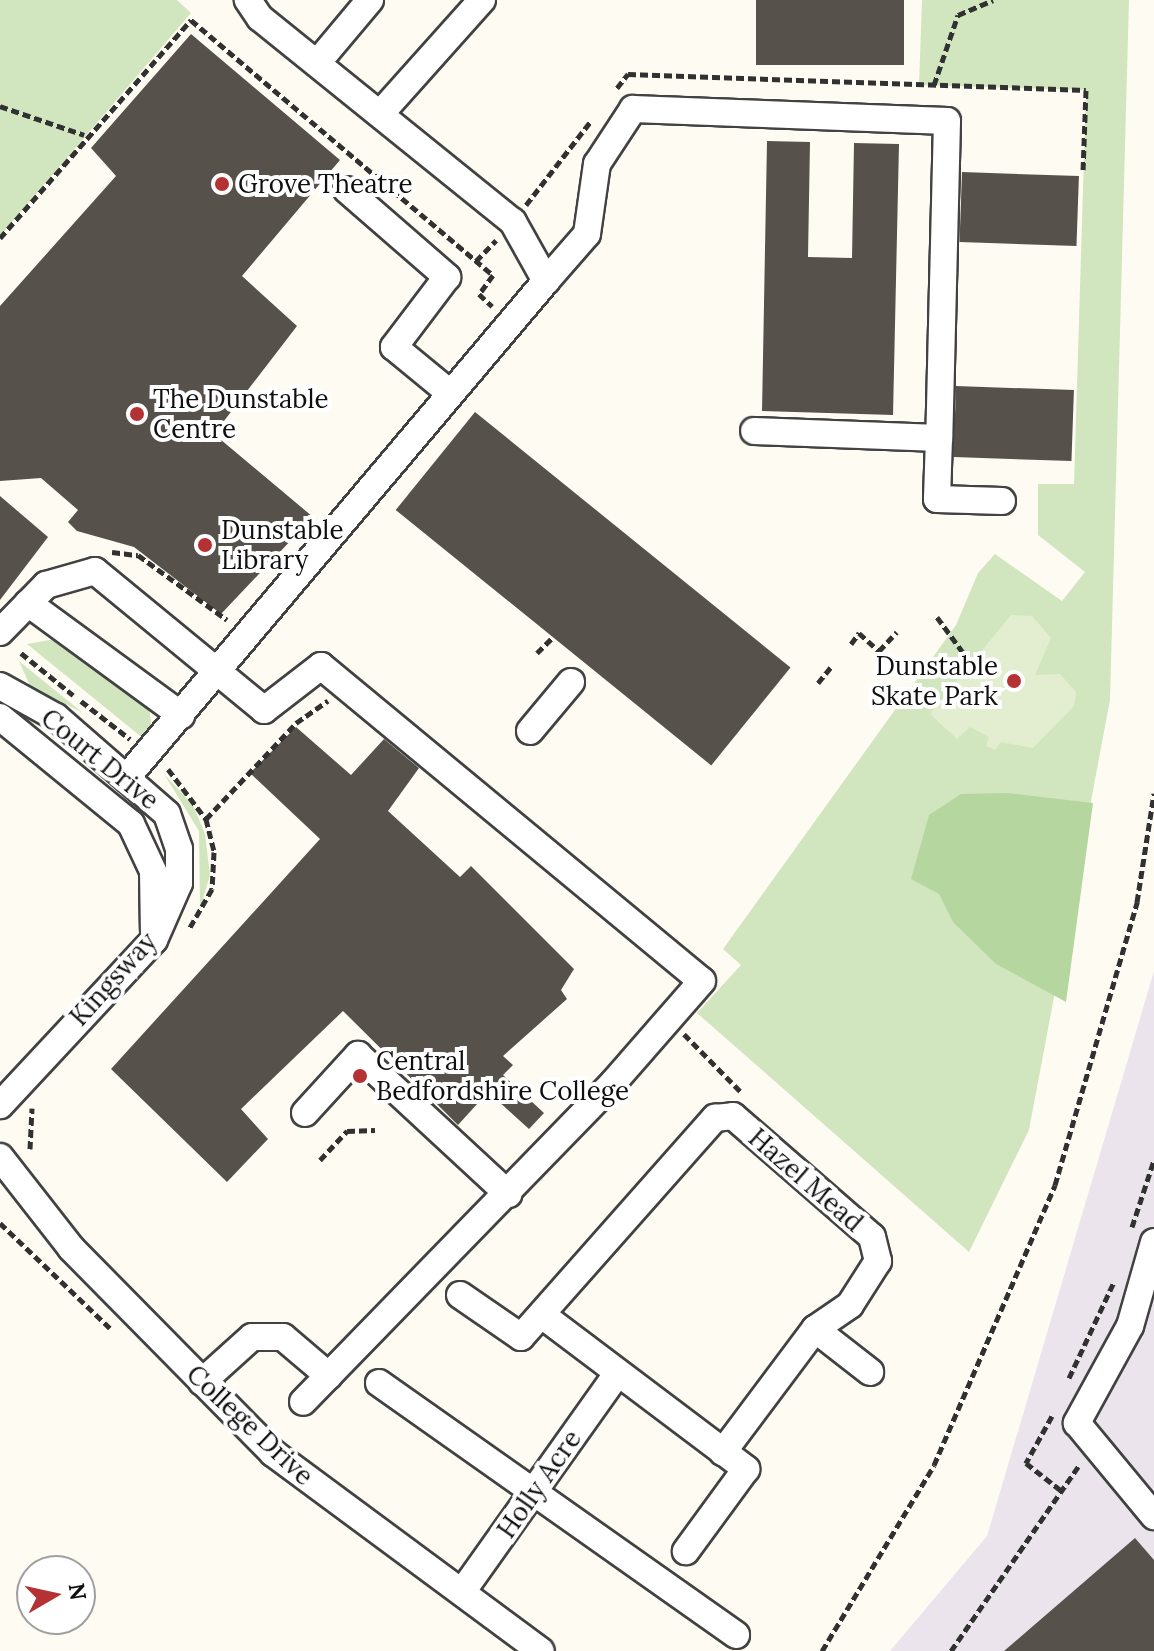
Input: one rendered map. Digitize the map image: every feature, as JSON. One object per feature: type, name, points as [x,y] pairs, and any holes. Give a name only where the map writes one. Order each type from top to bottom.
[{"type":"street","points":[[248,0],[380,114],[513,222],[546,281]]},
{"type":"street","points":[[318,62],[370,0]]},
{"type":"street","points":[[380,114],[482,0]]},
{"type":"street","points":[[128,776],[587,234],[597,164],[633,109],[947,121],[937,499],[1002,501]]},
{"type":"street","points":[[347,190],[447,277],[394,347],[450,393]]},
{"type":"street","points":[[754,431],[939,438]]},
{"type":"street","points":[[0,632],[46,585],[95,571],[264,710],[321,666],[702,981],[670,1021],[508,1194],[303,1402]]},
{"type":"street","points":[[28,603],[47,609],[181,715]]},
{"type":"street","points":[[530,731],[571,682]]},
{"type":"street","name":"Court Drive","points":[[0,686],[56,717],[128,776],[167,814],[179,849]]},
{"type":"street","points":[[0,717],[131,824],[153,871],[154,940]]},
{"type":"street","name":"Kingsway","points":[[0,1105],[42,1056],[154,940],[179,883],[179,849]]},
{"type":"street","points":[[305,1113],[358,1055],[508,1194]]},
{"type":"street","name":"Hazel Mead","points":[[460,1295],[521,1337],[715,1118],[733,1116],[872,1237],[878,1261],[850,1305],[815,1329],[723,1452]]},
{"type":"street","name":"College Drive","points":[[2,1166],[202,1382],[273,1453],[541,1651]]},
{"type":"street","points":[[1142,1238],[1130,1326],[1077,1423],[1154,1516]]},
{"type":"street","points":[[542,1315],[616,1375],[746,1469],[686,1551]]},
{"type":"street","points":[[815,1329],[870,1372]]},
{"type":"street","points":[[202,1382],[252,1337],[283,1337],[329,1376]]},
{"type":"street","name":"Holly Acre","points":[[462,1592],[616,1375]]},
{"type":"street","points":[[379,1383],[736,1635]]},
{"type":"path","points":[[934,85],[958,15],[993,0]]},
{"type":"path","points":[[0,238],[84,135],[191,20]]},
{"type":"path","points":[[0,106],[84,135]]},
{"type":"path","points":[[99,551],[138,555],[224,622],[235,614]]},
{"type":"path","points":[[937,617],[973,666]]},
{"type":"path","points":[[851,644],[859,633],[879,651],[897,632]]},
{"type":"path","points":[[537,653],[551,639]]},
{"type":"path","points":[[818,683],[831,667]]},
{"type":"path","points":[[206,819],[296,723],[347,688]]},
{"type":"path","points":[[167,770],[206,819],[212,889],[183,936]]},
{"type":"path","points":[[822,1651],[934,1465],[1055,1185],[1133,917],[1154,793]]},
{"type":"path","points":[[670,1021],[741,1089],[733,1116]]},
{"type":"path","points":[[36,1157],[29,1128],[39,1100]]},
{"type":"path","points":[[320,1160],[347,1131],[375,1130]]},
{"type":"path","points":[[1142,1238],[1154,1160]]},
{"type":"path","points":[[0,1223],[117,1335]]},
{"type":"path","points":[[1065,1388],[1120,1264]]},
{"type":"path","points":[[951,1651],[1065,1489],[1026,1463],[1058,1402]]},
{"type":"shaded area","points":[[1154,971],[1154,1651],[890,1651],[987,1536]]},
{"type":"green space","points":[[0,0],[177,0],[191,13],[0,236]]},
{"type":"green space","points":[[922,0],[1129,0],[1110,700],[1029,1130],[969,1252],[697,1013],[741,965],[723,949],[956,625],[978,573],[995,554],[1062,601],[1085,572],[1038,535],[1038,484],[1074,484],[1086,90],[919,85]]},
{"type":"green space","name":"Dunstable Skate Park","points":[[1011,615],[1032,616],[1051,638],[1035,675],[1060,674],[1076,692],[1074,706],[1033,748],[1001,742],[995,750],[986,746],[989,737],[970,727],[957,739],[930,714]]},
{"type":"green space","points":[[55,639],[149,707],[152,731],[144,739],[27,644]]},
{"type":"green space","points":[[19,661],[83,713],[30,686]]},
{"type":"green space","points":[[164,774],[193,805],[205,834],[210,875],[200,909],[199,831]]},
{"type":"green space","points":[[1007,793],[1093,803],[1066,1002],[996,964],[953,922],[939,894],[911,879],[929,815],[961,794]]},
{"type":"building","points":[[756,0],[904,0],[904,65],[756,65]]},
{"type":"building","points":[[191,34],[340,160],[242,276],[297,326],[214,434],[313,517],[221,614],[134,547],[77,531],[68,522],[78,510],[41,478],[0,481],[0,306],[116,176],[91,148]]},
{"type":"building","points":[[767,141],[810,142],[808,257],[852,258],[854,143],[899,144],[893,415],[762,411]]},
{"type":"building","points":[[962,172],[1079,176],[1076,246],[960,242]]},
{"type":"building","points":[[956,386],[1074,390],[1071,461],[954,457]]},
{"type":"building","points":[[475,412],[791,668],[711,765],[396,510]]},
{"type":"building","points":[[0,496],[48,537],[0,600]]},
{"type":"building","points":[[296,727],[351,775],[384,739],[419,768],[388,811],[460,877],[471,866],[574,969],[561,990],[567,999],[503,1056],[513,1065],[503,1075],[544,1113],[529,1129],[488,1092],[458,1125],[343,1011],[241,1109],[268,1139],[227,1182],[111,1069],[320,839],[250,773]]},
{"type":"building","points":[[1135,1538],[1154,1560],[1154,1651],[1004,1651]]},
{"type":"place","name":"Grove Theatre","points":[[222,184]]},
{"type":"place","name":"The Dunstable Centre","points":[[137,414]]},
{"type":"place","name":"Dunstable Library","points":[[205,545]]},
{"type":"place","name":"Dunstable Skate Park","points":[[1014,681]]},
{"type":"place","name":"Central Bedfordshire College","points":[[360,1076]]}]
